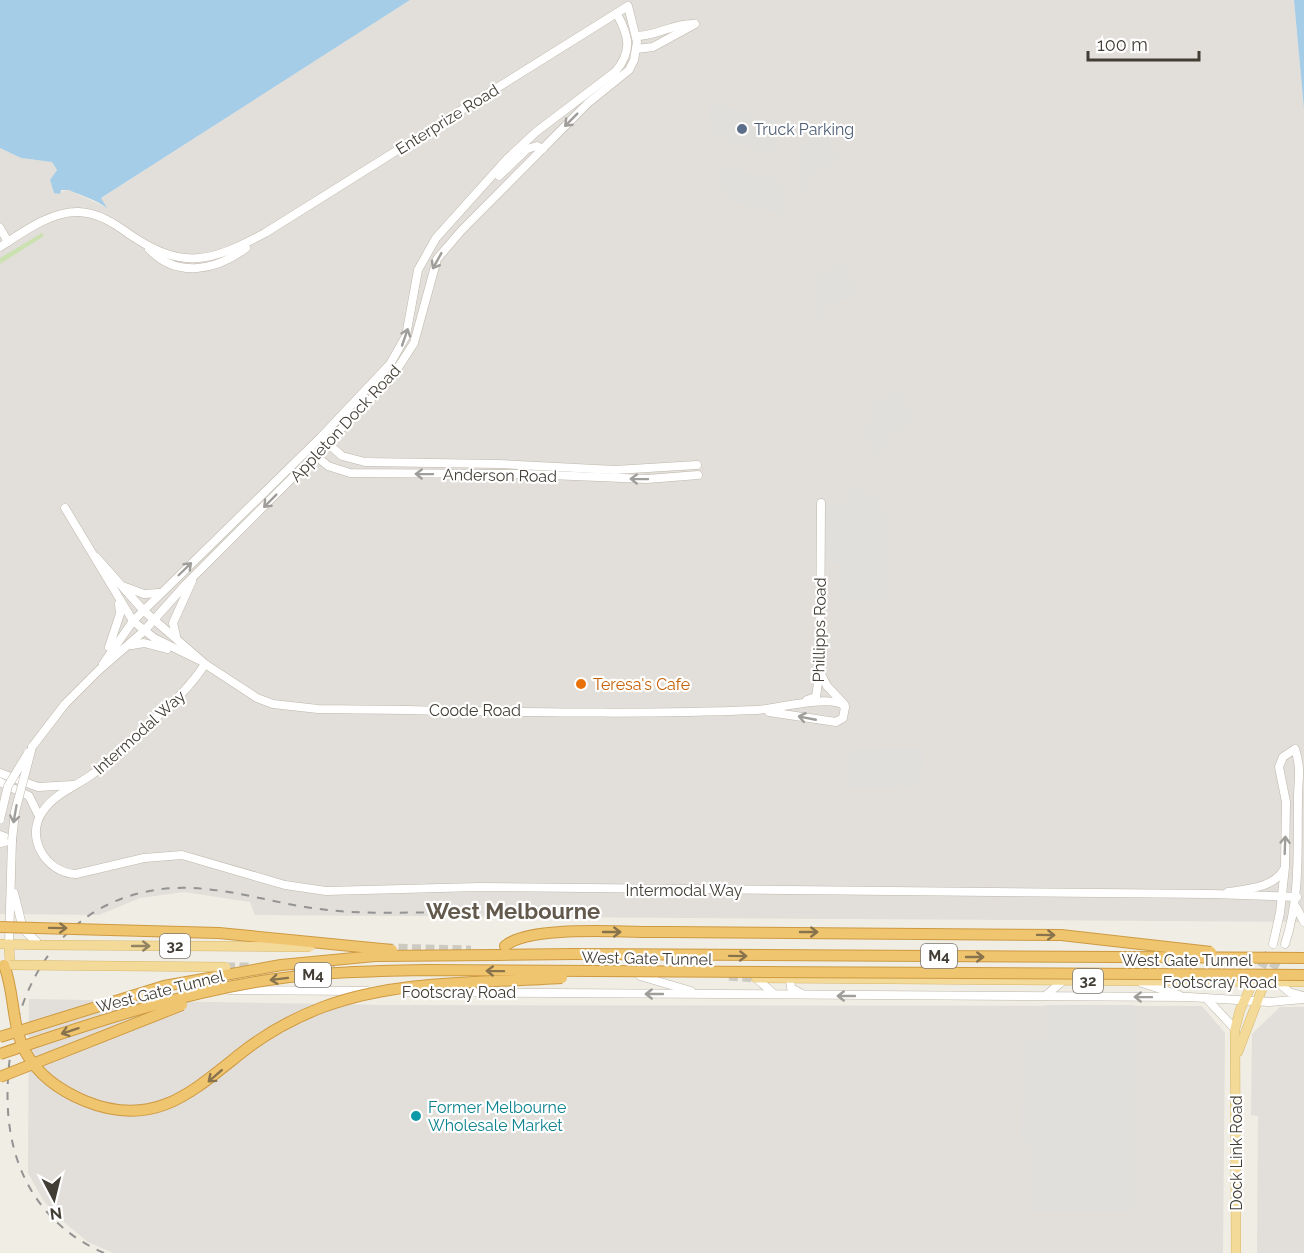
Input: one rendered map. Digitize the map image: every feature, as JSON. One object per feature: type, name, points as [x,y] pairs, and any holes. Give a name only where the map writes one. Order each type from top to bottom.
[{"type":"highway","points":[[0,927],[219,933],[394,950],[501,950],[522,937],[545,933],[1061,935],[1258,957]]},
{"type":"highway","name":"West Gate Tunnel","points":[[0,1037],[144,991],[281,965],[375,956],[501,950],[1304,958]]},
{"type":"highway","points":[[3,963],[15,1019],[25,1050],[39,1070],[61,1089],[76,1098],[94,1105],[136,1110],[179,1100],[207,1083],[241,1053],[277,1029],[323,1007],[351,998],[419,987],[638,974]]},
{"type":"highway","name":"West Gate Tunnel","points":[[0,1054],[112,1017],[231,988],[308,975],[377,971],[638,974],[1304,975]]},
{"type":"highway","points":[[0,1077],[78,1044],[231,988]]},
{"type":"main road","name":"32","points":[[4,944],[333,947]]},
{"type":"main road","name":"Appleton Dock Road","points":[[3,963],[4,944]]},
{"type":"main road","name":"32","points":[[3,963],[226,967]]},
{"type":"main road","name":"Footscray Road","points":[[756,978],[1304,982]]},
{"type":"main road","name":"Dock Link Road","points":[[1236,1253],[1237,1054],[1235,1029],[1244,1000],[1253,982]]},
{"type":"main road","name":"Dock Link Road","points":[[1237,1054],[1265,982]]},
{"type":"street","name":"Enterprize Road","points":[[0,247],[43,221],[60,214],[77,212],[96,214],[146,246],[179,257],[198,260],[215,257],[265,233],[628,6]]},
{"type":"street","name":"Appleton Dock Road","points":[[0,819],[8,786],[56,714],[99,669],[144,632],[198,572],[390,380],[409,353],[420,328],[437,259],[461,231],[588,103],[629,70],[636,49],[636,36],[628,6]]},
{"type":"street","name":"Appleton Dock Road","points":[[99,669],[132,621],[321,437],[400,350],[410,320],[418,270],[427,252],[536,132],[621,65],[628,50],[628,41],[617,14]]},
{"type":"street","points":[[636,36],[653,35],[677,26],[695,24],[652,47],[636,49]]},
{"type":"street","points":[[471,201],[527,149],[537,146],[543,148]]},
{"type":"street","points":[[0,228],[8,242]]},
{"type":"street","name":"Anderson Road","points":[[321,437],[342,456],[384,464],[500,464],[615,470],[697,465]]},
{"type":"street","name":"Anderson Road","points":[[309,449],[328,466],[350,473],[525,474],[647,479],[698,475]]},
{"type":"street","name":"Phillipps Road","points":[[759,710],[815,698],[820,669],[821,503]]},
{"type":"street","name":"Coode Road","points":[[65,508],[132,621],[144,632],[204,663]]},
{"type":"street","name":"Coode Road","points":[[96,557],[144,611],[204,663],[257,698],[273,704],[308,708],[759,710],[824,701],[842,704],[845,707],[843,718],[829,722],[759,710]]},
{"type":"street","points":[[176,637],[173,623],[198,572]]},
{"type":"street","points":[[124,586],[144,594],[164,590]]},
{"type":"street","points":[[99,669],[120,614],[118,599]]},
{"type":"street","points":[[126,648],[144,643],[188,656]]},
{"type":"street","name":"Intermodal Way","points":[[204,663],[184,693],[118,753],[49,803],[39,818],[36,837],[39,849],[51,866],[67,874],[86,873],[144,858],[182,855],[285,885],[326,891],[479,887],[1212,894],[1283,897],[1296,901]]},
{"type":"street","points":[[820,669],[826,686],[843,701],[845,707]]},
{"type":"street","name":"Appleton Dock Road","points":[[4,944],[12,882],[15,812],[32,747]]},
{"type":"street","points":[[1273,944],[1283,897],[1285,867],[1286,802],[1279,767],[1283,757],[1295,749],[1301,770],[1298,795],[1296,901],[1285,944]]},
{"type":"street","points":[[0,773],[38,787],[77,784]]},
{"type":"street","points":[[0,782],[29,796],[38,809],[39,818]]},
{"type":"street","points":[[0,835],[12,840]]},
{"type":"street","points":[[0,843],[12,840]]},
{"type":"street","name":"Intermodal Way","points":[[1212,894],[1266,884],[1278,878],[1285,867]]},
{"type":"street","points":[[12,882],[23,929],[40,945]]},
{"type":"street","points":[[1296,901],[1304,922]]},
{"type":"street","name":"Footscray Road","points":[[638,974],[691,991],[713,994]]},
{"type":"street","name":"Footscray Road","points":[[756,978],[770,992],[778,995]]},
{"type":"street","points":[[790,978],[793,990],[809,995]]},
{"type":"street","points":[[938,980],[938,996]]},
{"type":"street","points":[[1045,996],[1064,980]]},
{"type":"street","name":"Footscray Road","points":[[1136,981],[1189,997]]},
{"type":"street","points":[[1278,981],[1289,992],[1304,998]]},
{"type":"street","name":"Footscray Road","points":[[205,990],[1189,997],[1256,1001],[1304,998]]},
{"type":"street","points":[[1206,998],[1235,1029]]},
{"type":"shaded area","points":[[410,0],[1294,0],[1304,109],[1304,922],[255,915],[250,902],[184,892],[140,898],[99,915],[0,914],[0,148],[21,158],[52,162],[57,170],[50,180],[54,193],[69,190],[105,207],[100,199]]},
{"type":"shaded area","name":"Truck Parking","points":[[715,103],[775,121],[779,156],[709,137],[708,104]]},
{"type":"shaded area","name":"Truck Parking","points":[[831,133],[841,164],[815,174],[806,203],[793,166],[804,142]]},
{"type":"shaded area","name":"Truck Parking","points":[[719,164],[781,179],[785,215],[723,200]]},
{"type":"shaded area","points":[[847,263],[858,296],[829,305],[820,326],[809,294],[820,271]]},
{"type":"shaded area","points":[[898,386],[917,421],[893,434],[881,463],[861,433],[875,400]]},
{"type":"shaded area","points":[[843,485],[864,488],[883,502],[888,524],[888,600],[840,600],[840,564],[820,564],[821,503],[843,504]]},
{"type":"shaded area","points":[[846,747],[924,748],[923,789],[846,788]]},
{"type":"shaded area","points":[[29,999],[386,1005],[1202,1006],[1225,1033],[1223,1253],[113,1253],[88,1242],[59,1218],[43,1200],[28,1173]]},
{"type":"shaded area","points":[[1045,1005],[1135,1005],[1134,1212],[1030,1212],[1031,1155],[1027,1154],[1027,1145],[1020,1136],[1021,1039],[1045,1039]]},
{"type":"shaded area","points":[[1280,1007],[1304,1007],[1304,1253],[1257,1253],[1258,1116],[1251,1115],[1252,1034]]},
{"type":"green space","points":[[42,233],[44,236],[0,264],[0,258]]},
{"type":"water","points":[[0,0],[410,0],[101,198],[107,208],[69,190],[61,190],[60,194],[54,193],[50,180],[57,170],[52,162],[21,158],[0,148]]},
{"type":"water","points":[[1294,0],[1304,0],[1304,109]]},
{"type":"tunnel","points":[[385,948],[471,950]]},
{"type":"tunnel","points":[[1255,979],[1269,953]]},
{"type":"tunnel","points":[[1266,980],[1281,954]]},
{"type":"tunnel","points":[[226,967],[251,967]]},
{"type":"tunnel","points":[[292,968],[335,969]]},
{"type":"tunnel","points":[[729,976],[756,978]]},
{"type":"railway","points":[[104,1253],[64,1229],[48,1214],[35,1196],[16,1157],[8,1111],[9,1071],[15,1031],[27,995],[44,961],[68,933],[97,910],[133,895],[175,888],[211,890],[336,911],[459,912]]},
{"type":"place","name":"Truck Parking","points":[[742,129]]},
{"type":"place","name":"Teresa's Cafe","points":[[581,684]]},
{"type":"place","name":"Former Melbourne Wholesale Market","points":[[416,1116]]},
{"type":"district","name":"West Melbourne","points":[[513,911]]}]
